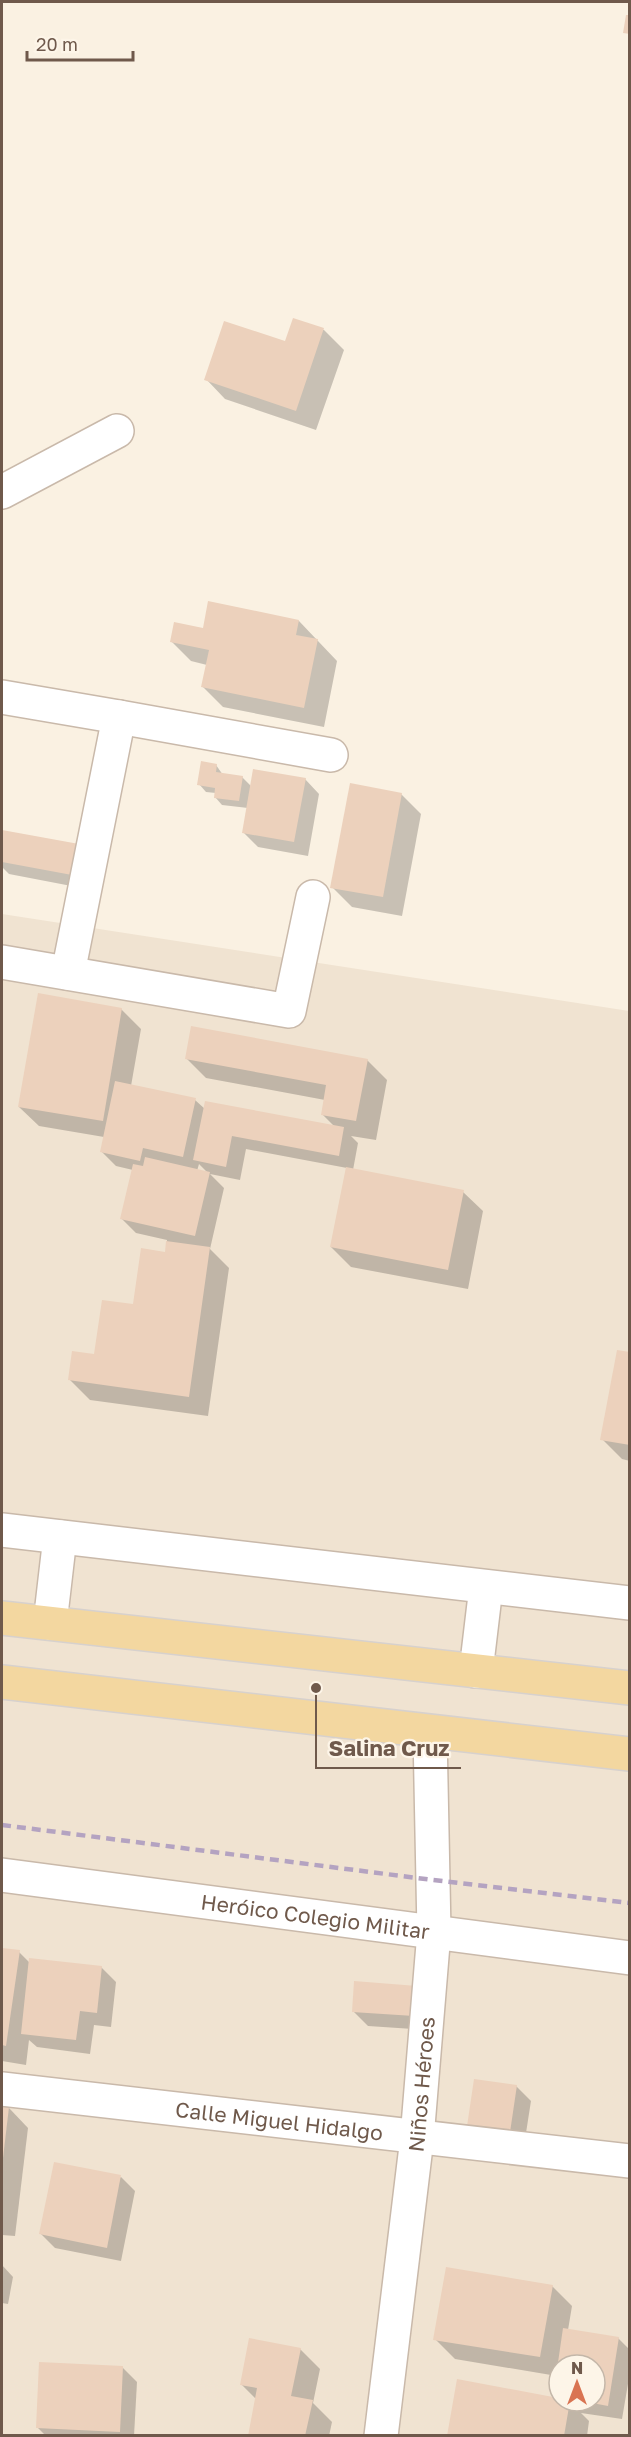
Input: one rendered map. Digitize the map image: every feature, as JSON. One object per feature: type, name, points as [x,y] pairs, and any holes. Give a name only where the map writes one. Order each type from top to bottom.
[{"type":"main road","points":[[2,1617],[630,1688]]},
{"type":"main road","points":[[2,1682],[630,1754]]},
{"type":"street","points":[[2,492],[117,431]]},
{"type":"street","points":[[2,697],[331,755]]},
{"type":"street","points":[[68,973],[119,717]]},
{"type":"street","points":[[2,962],[289,1011],[313,897]]},
{"type":"street","points":[[2,1530],[630,1603]]},
{"type":"street","points":[[50,1623],[60,1537]]},
{"type":"street","points":[[476,1671],[486,1587]]},
{"type":"street","name":"Niños Héroes","points":[[381,2436],[417,2138],[434,1932],[430,1732]]},
{"type":"street","name":"Heróico Colegio Militar","points":[[2,1875],[630,1958]]},
{"type":"street","name":"Calle Miguel Hidalgo","points":[[2,2089],[630,2161]]},
{"type":"shaded area","points":[[2,914],[629,1011],[629,2435],[2,2435]]},
{"type":"building","points":[[626,15],[630,15],[630,34],[623,33]]},
{"type":"building","points":[[293,318],[324,328],[296,411],[204,380],[224,321],[285,341]]},
{"type":"building","points":[[208,601],[299,620],[296,635],[318,639],[304,708],[201,687],[209,650],[170,642],[174,622],[203,628]]},
{"type":"building","points":[[201,761],[217,764],[216,772],[243,776],[239,801],[214,798],[215,788],[197,785]]},
{"type":"building","points":[[253,769],[306,778],[294,842],[242,833]]},
{"type":"building","points":[[350,783],[402,793],[383,897],[330,888]]},
{"type":"building","points":[[2,830],[79,844],[72,875],[2,862]]},
{"type":"building","points":[[38,993],[122,1008],[103,1121],[18,1107]]},
{"type":"building","points":[[191,1026],[368,1059],[356,1121],[321,1115],[326,1085],[185,1059]]},
{"type":"building","points":[[115,1081],[196,1098],[183,1157],[143,1148],[140,1161],[100,1152]]},
{"type":"building","points":[[205,1101],[344,1127],[339,1156],[232,1136],[226,1167],[193,1160]]},
{"type":"building","points":[[145,1157],[210,1172],[195,1236],[120,1219],[133,1164],[143,1166]]},
{"type":"building","points":[[346,1167],[464,1190],[448,1270],[330,1247]]},
{"type":"building","points":[[166,1241],[210,1247],[189,1397],[68,1380],[72,1351],[94,1354],[102,1300],[133,1304],[141,1248],[165,1252]]},
{"type":"building","points":[[617,1350],[630,1352],[630,1445],[600,1440]]},
{"type":"building","points":[[2,1948],[20,1950],[6,2046],[2,2045]]},
{"type":"building","points":[[29,1958],[102,1966],[97,2013],[80,2011],[76,2040],[21,2034]]},
{"type":"building","points":[[354,1981],[417,1986],[414,2016],[352,2012]]},
{"type":"building","points":[[474,2079],[517,2085],[509,2139],[466,2133]]},
{"type":"building","points":[[2,2106],[9,2107],[3,2158],[2,2158]]},
{"type":"building","points":[[54,2162],[121,2175],[107,2248],[39,2234]]},
{"type":"building","points":[[446,2267],[553,2285],[540,2357],[433,2340]]},
{"type":"building","points":[[563,2328],[619,2337],[608,2406],[607,2353],[559,2353]]},
{"type":"building","points":[[249,2338],[301,2348],[291,2396],[313,2400],[305,2436],[248,2436],[257,2388],[240,2385]]},
{"type":"building","points":[[39,2362],[123,2366],[120,2432],[36,2428]]},
{"type":"building","points":[[457,2379],[547,2396],[547,2413],[568,2413],[564,2436],[447,2436]]},
{"type":"railway","points":[[2,1825],[630,1903]]},
{"type":"place","name":"Salina Cruz","points":[[316,1688]]}]
